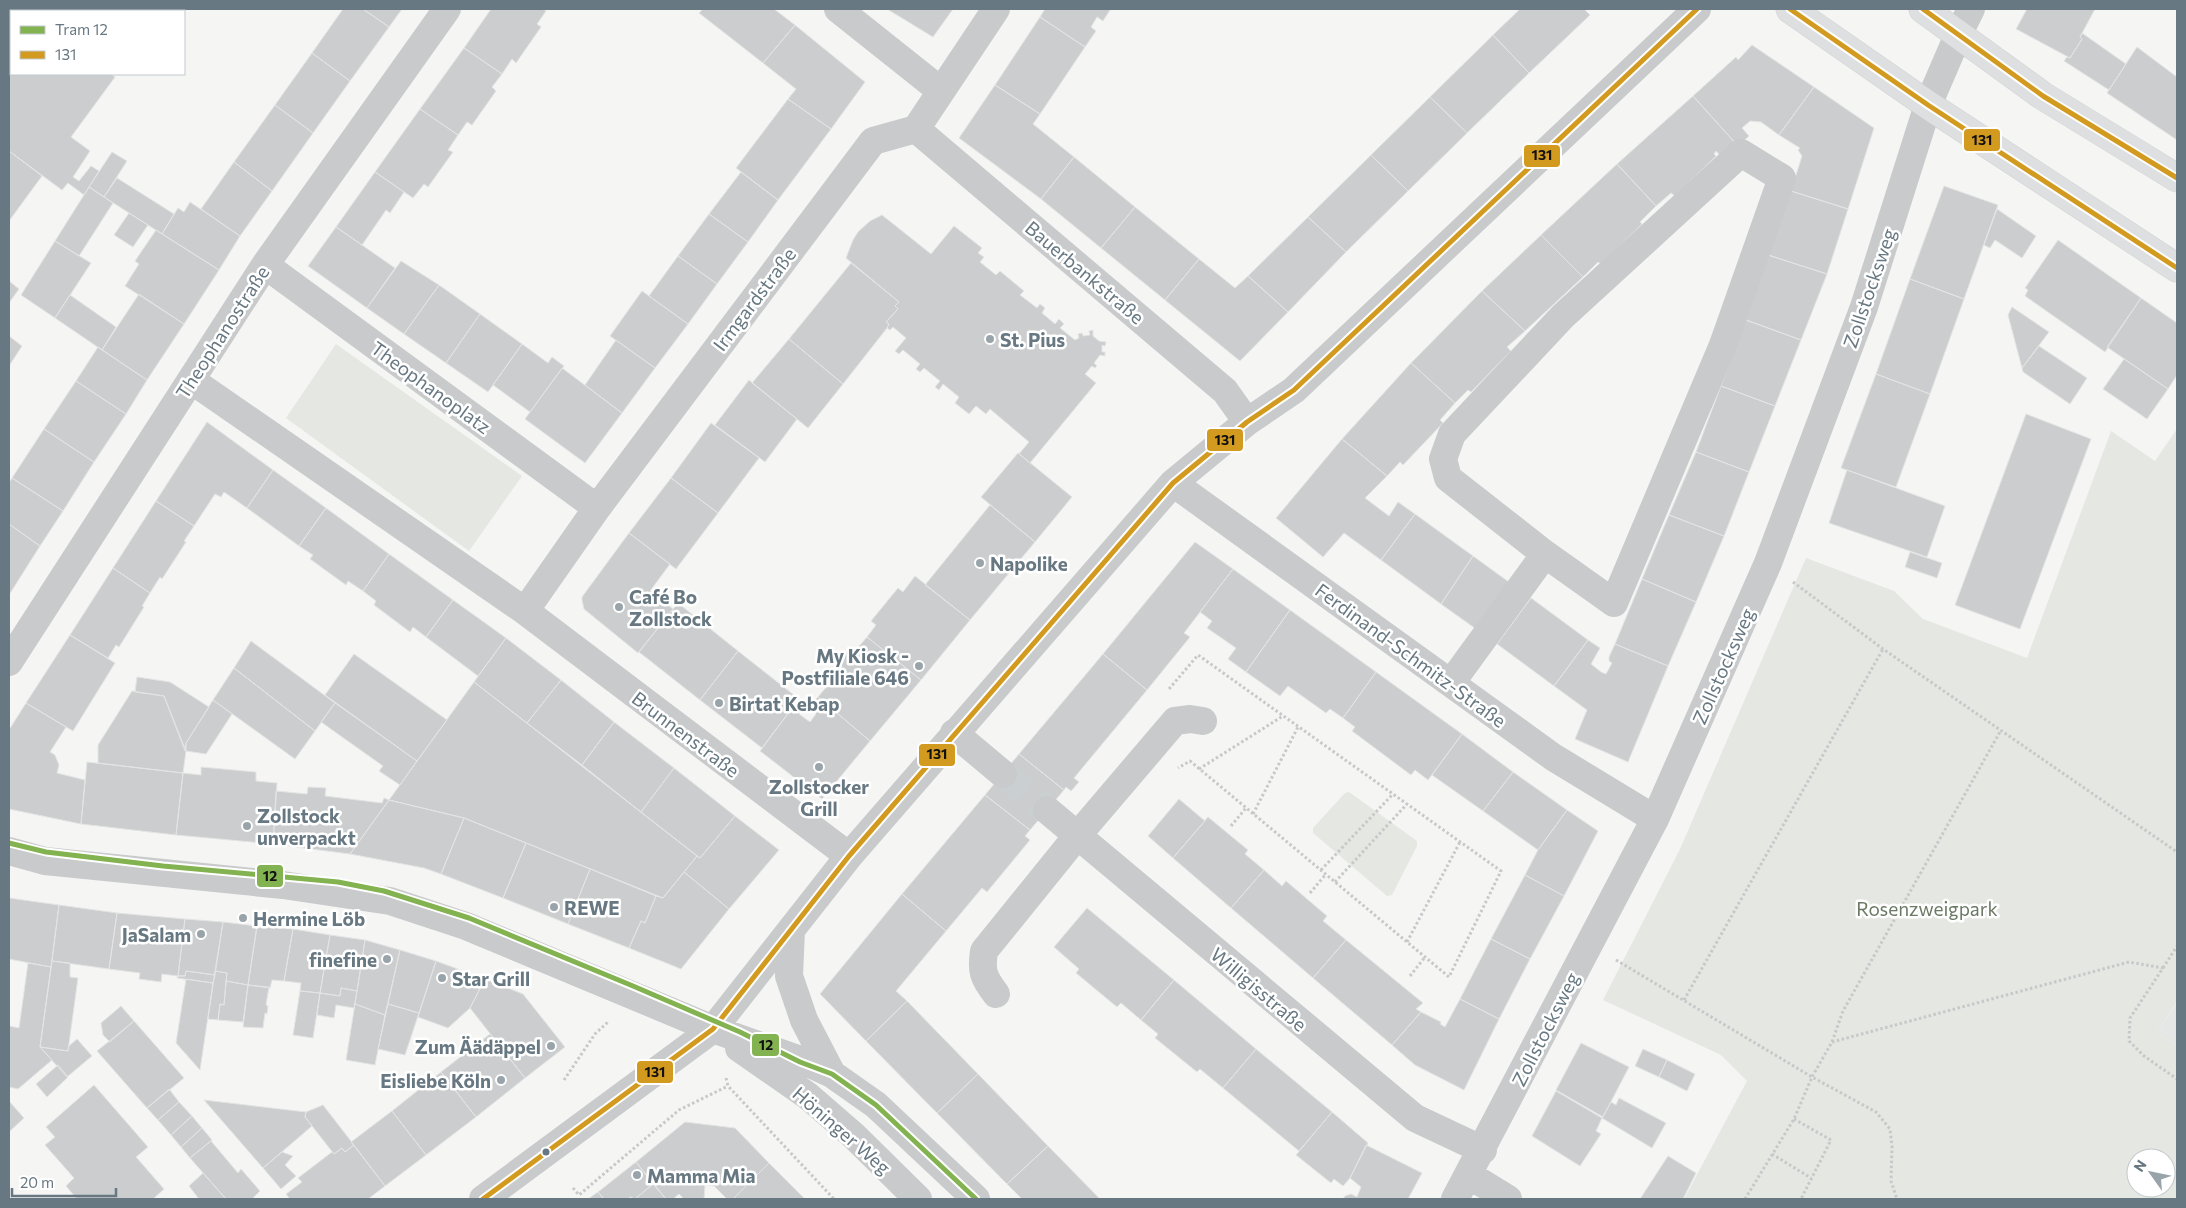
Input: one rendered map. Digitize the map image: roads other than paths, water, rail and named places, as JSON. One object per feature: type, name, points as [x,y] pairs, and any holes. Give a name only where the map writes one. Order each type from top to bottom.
[{"type":"main road","points":[[1790,9],[1928,105],[2177,268]]},
{"type":"main road","points":[[1924,9],[2043,96],[2177,178]]},
{"type":"street","name":"Theophanostraße","points":[[9,662],[265,265],[447,9]]},
{"type":"street","points":[[838,9],[941,91]]},
{"type":"street","points":[[916,129],[996,9]]},
{"type":"street","points":[[483,1199],[713,1029],[849,856],[954,732],[1173,483],[1247,422],[1294,390],[1697,9]]},
{"type":"street","name":"Zollstocksweg","points":[[1456,1199],[1655,819],[1768,563],[1864,307],[1928,105],[1971,9]]},
{"type":"street","name":"Bauerbankstraße","points":[[916,129],[1225,391],[1247,422]]},
{"type":"street","name":"Irmgardstraße","points":[[525,611],[597,508],[873,141],[916,129]]},
{"type":"street","points":[[1741,153],[1782,178],[1723,345],[1614,603],[1545,554],[1448,478],[1443,459],[1452,434],[1563,316],[1741,153]]},
{"type":"street","name":"Theophanoplatz","points":[[265,265],[597,508]]},
{"type":"street","points":[[192,380],[525,611]]},
{"type":"street","name":"Ferdinand-Schmitz-Straße","points":[[1173,483],[1553,757],[1655,819]]},
{"type":"street","points":[[1451,683],[1545,554]]},
{"type":"street","name":"Brunnenstraße","points":[[525,611],[849,856]]},
{"type":"street","points":[[996,994],[988,983],[982,969],[984,951],[1175,721],[1203,720]]},
{"type":"street","points":[[954,732],[1003,774]]},
{"type":"street","name":"Willigisstraße","points":[[1046,810],[1415,1118],[1483,1150]]},
{"type":"street","name":"Höninger Weg","points":[[9,851],[46,860],[283,885],[390,901],[466,926],[713,1029],[806,1062],[832,1074],[876,1105],[976,1199]]},
{"type":"street","points":[[792,930],[789,976],[804,1020],[832,1074]]},
{"type":"street","name":"Höninger Weg","points":[[713,1029],[808,1096],[853,1135],[918,1199]]},
{"type":"street","points":[[1469,1175],[1508,1199]]},
{"type":"tunnel","points":[[1003,774],[1047,810]]},
{"type":"tram line","name":"12","points":[[9,843],[46,852],[163,866],[338,882],[384,891],[469,918],[633,986],[740,1032],[800,1062],[832,1074],[876,1105],[976,1199]]},
{"type":"place","name":"St. Pius","points":[[990,339]]},
{"type":"place","name":"Napolike","points":[[980,563]]},
{"type":"place","name":"Café Bo Zollstock","points":[[619,607]]},
{"type":"place","name":"My Kiosk - Postfiliale 646","points":[[919,666]]},
{"type":"place","name":"Birtat Kebap","points":[[719,703]]},
{"type":"place","name":"Zollstocker Grill","points":[[819,767]]},
{"type":"place","name":"Zollstock unverpackt","points":[[247,826]]},
{"type":"place","name":"REWE","points":[[554,907]]},
{"type":"place","name":"Hermine Löb","points":[[243,918]]},
{"type":"place","name":"JaSalam","points":[[201,934]]},
{"type":"place","name":"finefine","points":[[387,959]]},
{"type":"place","name":"Star Grill","points":[[442,978]]},
{"type":"place","name":"Zum Äädäppel","points":[[551,1046]]},
{"type":"place","name":"Eisliebe Köln","points":[[501,1080]]},
{"type":"place","name":"Mamma Mia","points":[[637,1175]]},
{"type":"park label","name":"Rosenzweigpark","points":[[1927,908]]}]
